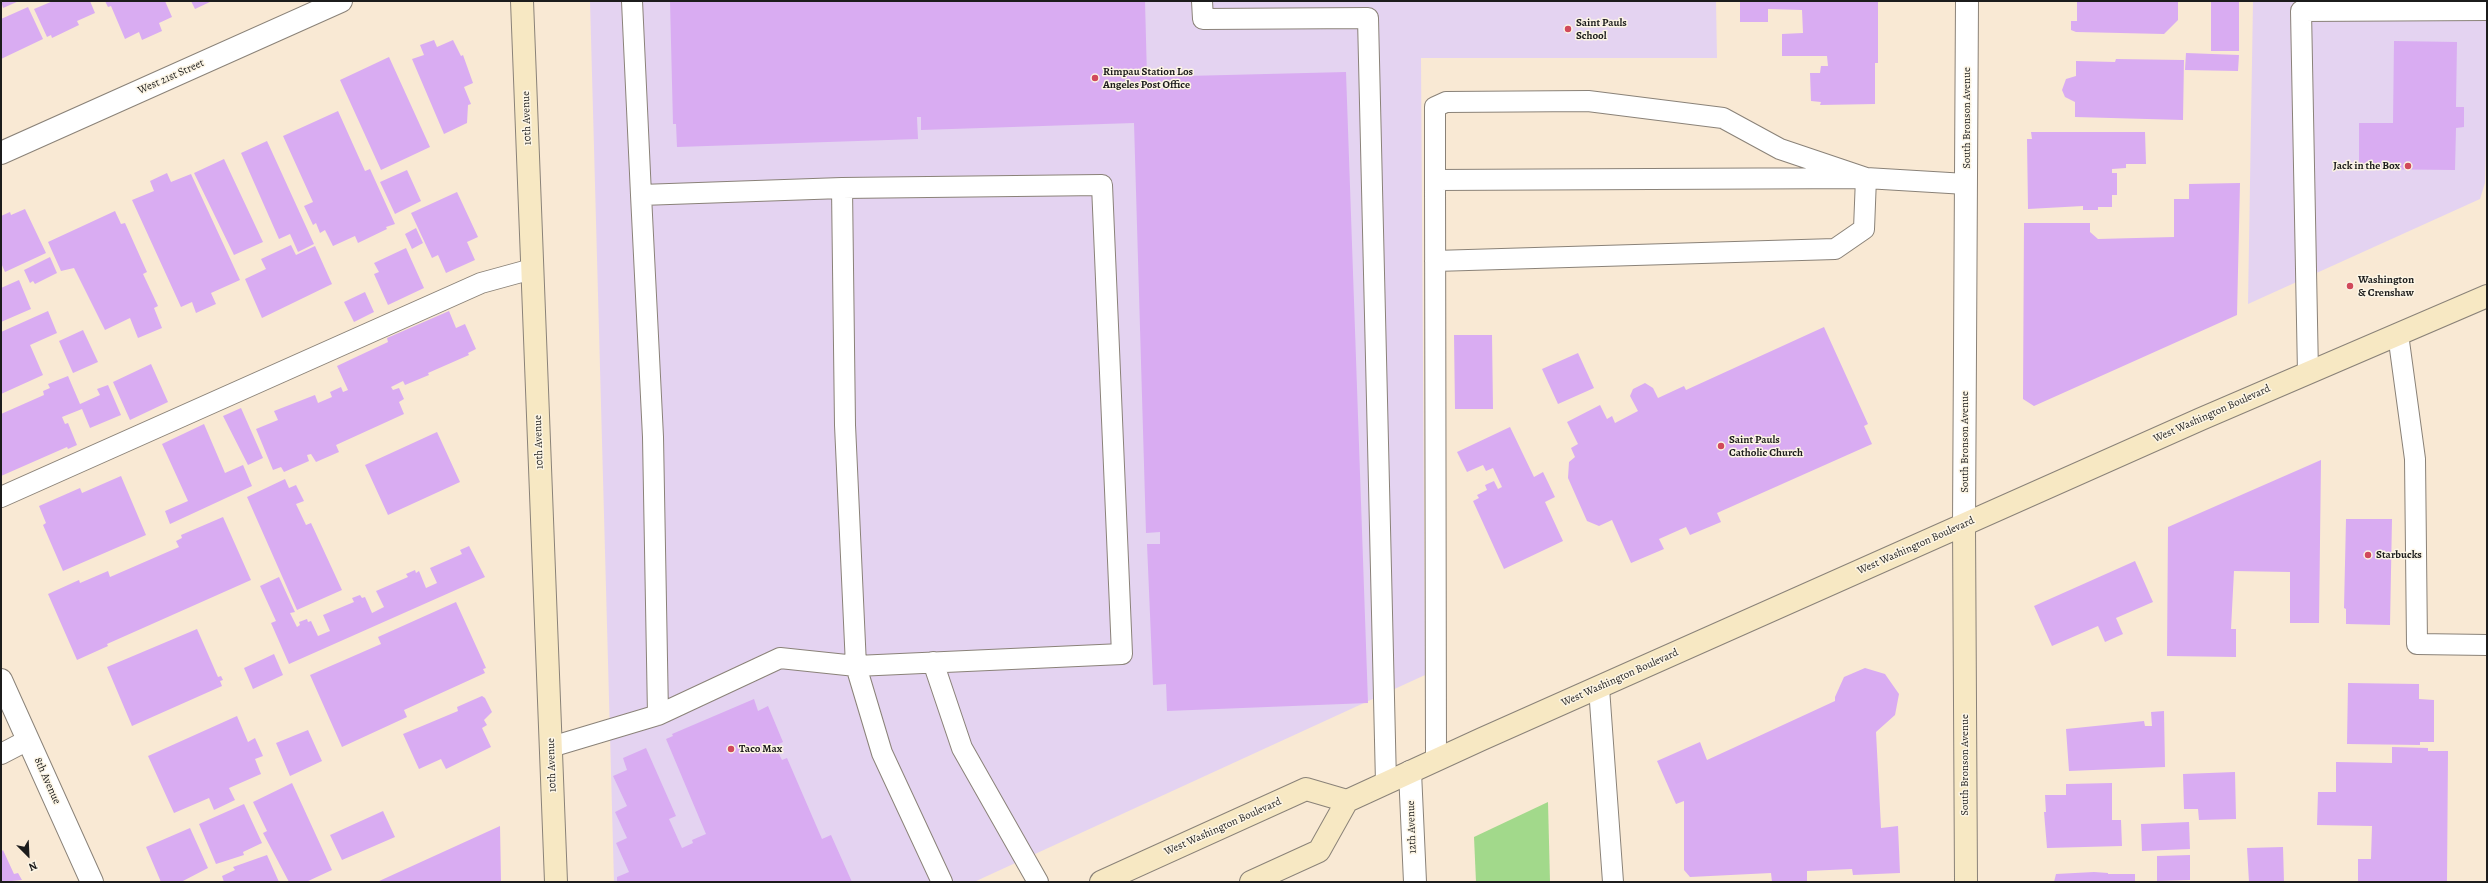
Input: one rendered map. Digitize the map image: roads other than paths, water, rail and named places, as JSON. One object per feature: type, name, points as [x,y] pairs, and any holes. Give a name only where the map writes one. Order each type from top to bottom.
[{"type":"main road","name":"10th Avenue","points":[[522,1],[556,882]]},
{"type":"main road","name":"West Washington Boulevard","points":[[1101,882],[1306,789],[1347,801],[1964,525],[2308,373],[2487,296]]},
{"type":"main road","name":"South Bronson Avenue","points":[[1964,525],[1966,882]]},
{"type":"main road","points":[[1251,882],[1320,851],[1347,801]]},
{"type":"street","name":"West 21st Street","points":[[1,153],[341,1]]},
{"type":"street","name":"South Bronson Avenue","points":[[1964,525],[1968,1]]},
{"type":"street","name":"8th Avenue","points":[[1,680],[92,882]]},
{"type":"street","name":"12th Avenue","points":[[1410,772],[1414,882]]},
{"type":"lane","points":[[632,1],[653,437],[658,715]]},
{"type":"lane","points":[[1202,1],[1203,19],[1368,18],[1386,783]]},
{"type":"lane","points":[[2308,373],[2301,11],[2487,10]]},
{"type":"lane","points":[[1436,760],[1435,107],[1446,102],[1588,101],[1723,118],[1780,149],[1866,178]]},
{"type":"lane","points":[[1435,180],[1866,178],[1966,184]]},
{"type":"lane","points":[[1435,261],[1835,249],[1864,229],[1866,178]]},
{"type":"lane","points":[[551,747],[658,715],[780,658],[856,666],[1122,654],[1102,185],[842,188],[641,196]]},
{"type":"lane","points":[[842,188],[845,425],[856,666],[882,753],[942,882]]},
{"type":"lane","points":[[1,497],[481,283],[532,269]]},
{"type":"lane","points":[[2398,334],[2415,459],[2417,644],[2487,645]]},
{"type":"lane","points":[[933,662],[962,748],[1038,882]]},
{"type":"lane","points":[[1599,688],[1613,882]]},
{"type":"lane","points":[[1,754],[28,740]]},
{"type":"place","name":"Saint Pauls School","points":[[1568,29]]},
{"type":"place","name":"Rimpau Station Los Angeles Post Office","points":[[1095,78]]},
{"type":"place","name":"Jack in the Box","points":[[2408,166]]},
{"type":"place","name":"Washington & Crenshaw","points":[[2350,286]]},
{"type":"place","name":"Saint Pauls Catholic Church","points":[[1721,446]]},
{"type":"place","name":"Starbucks","points":[[2368,555]]},
{"type":"place","name":"Taco Max","points":[[731,749]]}]
